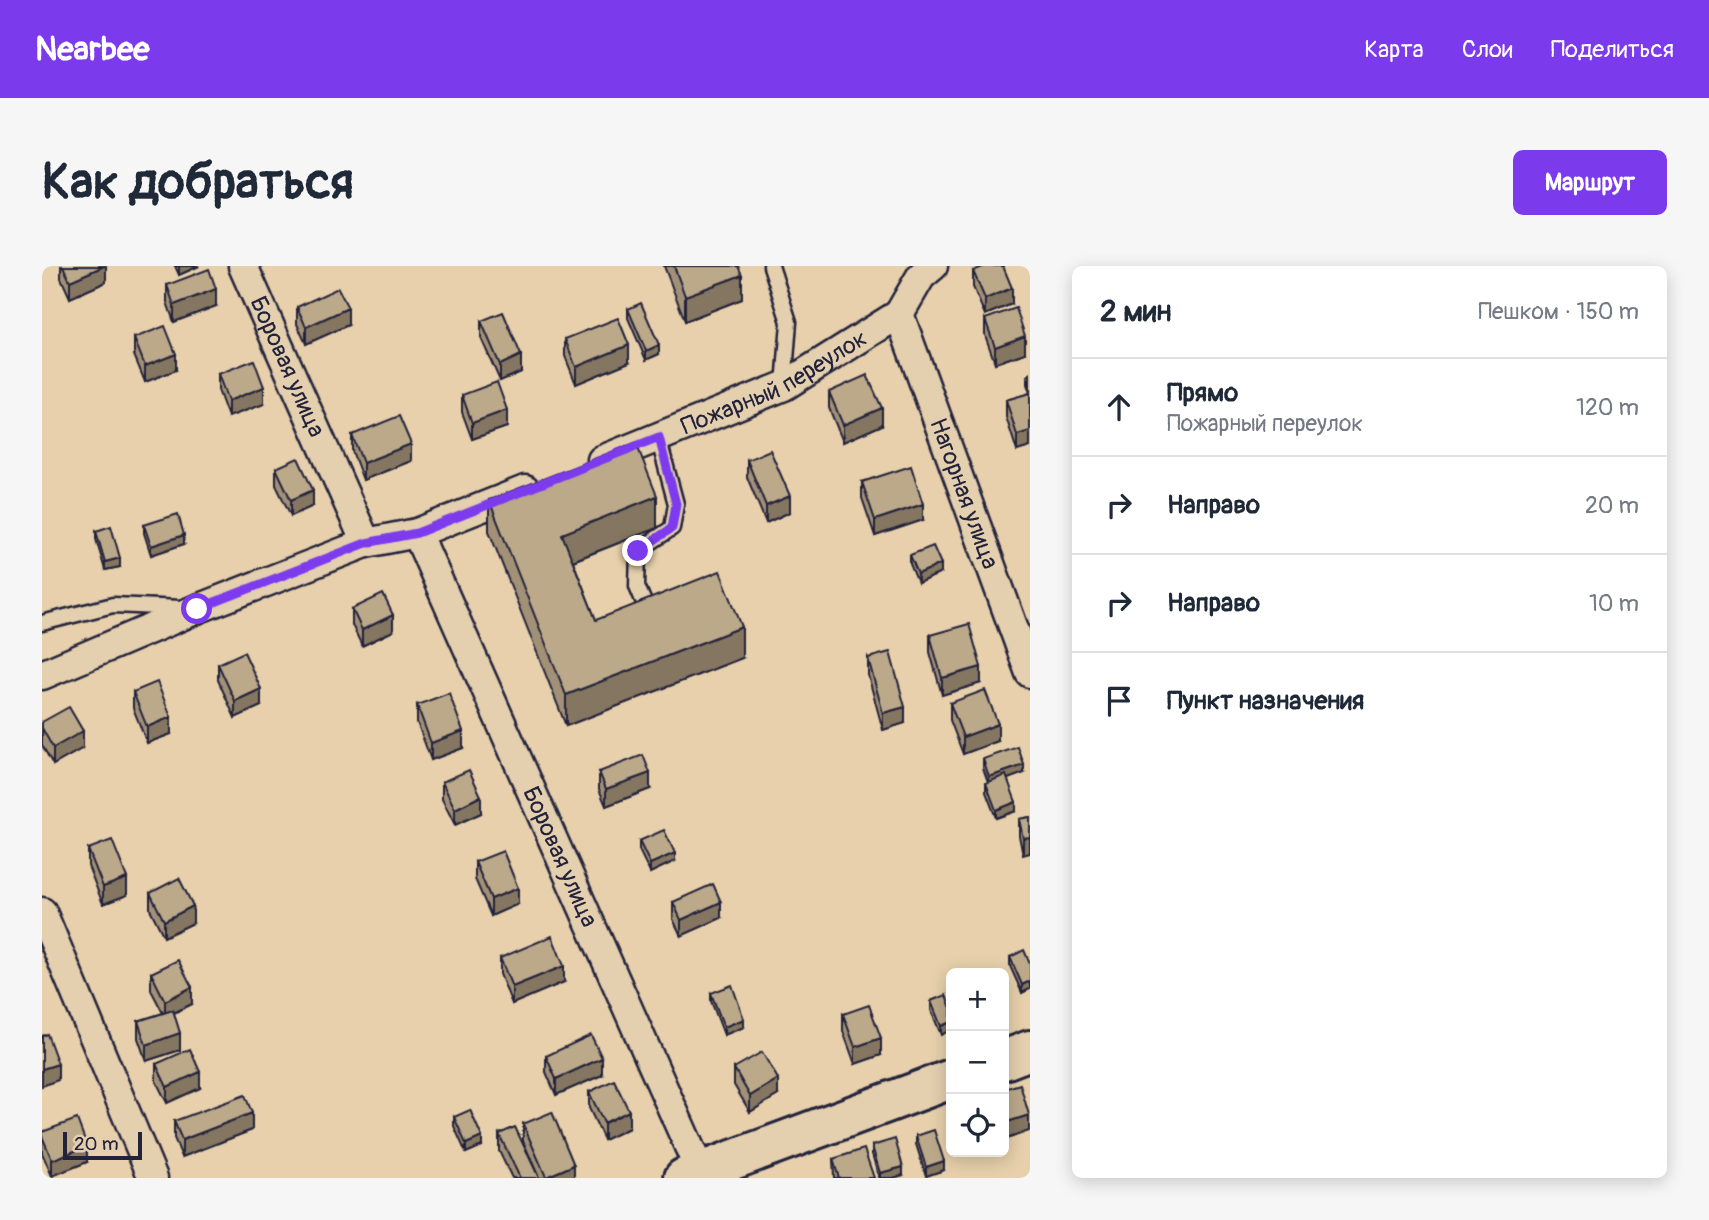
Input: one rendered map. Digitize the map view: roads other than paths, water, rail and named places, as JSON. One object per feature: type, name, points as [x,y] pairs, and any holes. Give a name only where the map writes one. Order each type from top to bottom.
[{"type":"street","name":"Боровая улица","points":[[243,266],[366,543]]},
{"type":"street","name":"Пожарный переулок","points":[[582,467],[784,386],[899,314],[924,269]]},
{"type":"street","name":"Нагорная улица","points":[[899,314],[1030,673]]},
{"type":"street","points":[[42,675],[197,609],[366,543],[417,533],[544,482]]},
{"type":"street","name":"Боровая улица","points":[[417,533],[696,1175]]},
{"type":"street","points":[[42,912],[153,1178]]},
{"type":"street","points":[[1009,1058],[1030,1050]]},
{"type":"street","points":[[696,1175],[946,1081]]},
{"type":"lane","points":[[771,266],[789,323],[784,386]]},
{"type":"lane","points":[[650,617],[637,586],[638,551],[672,528],[676,504],[659,437]]},
{"type":"lane","points":[[42,623],[113,605],[197,609]]}]
